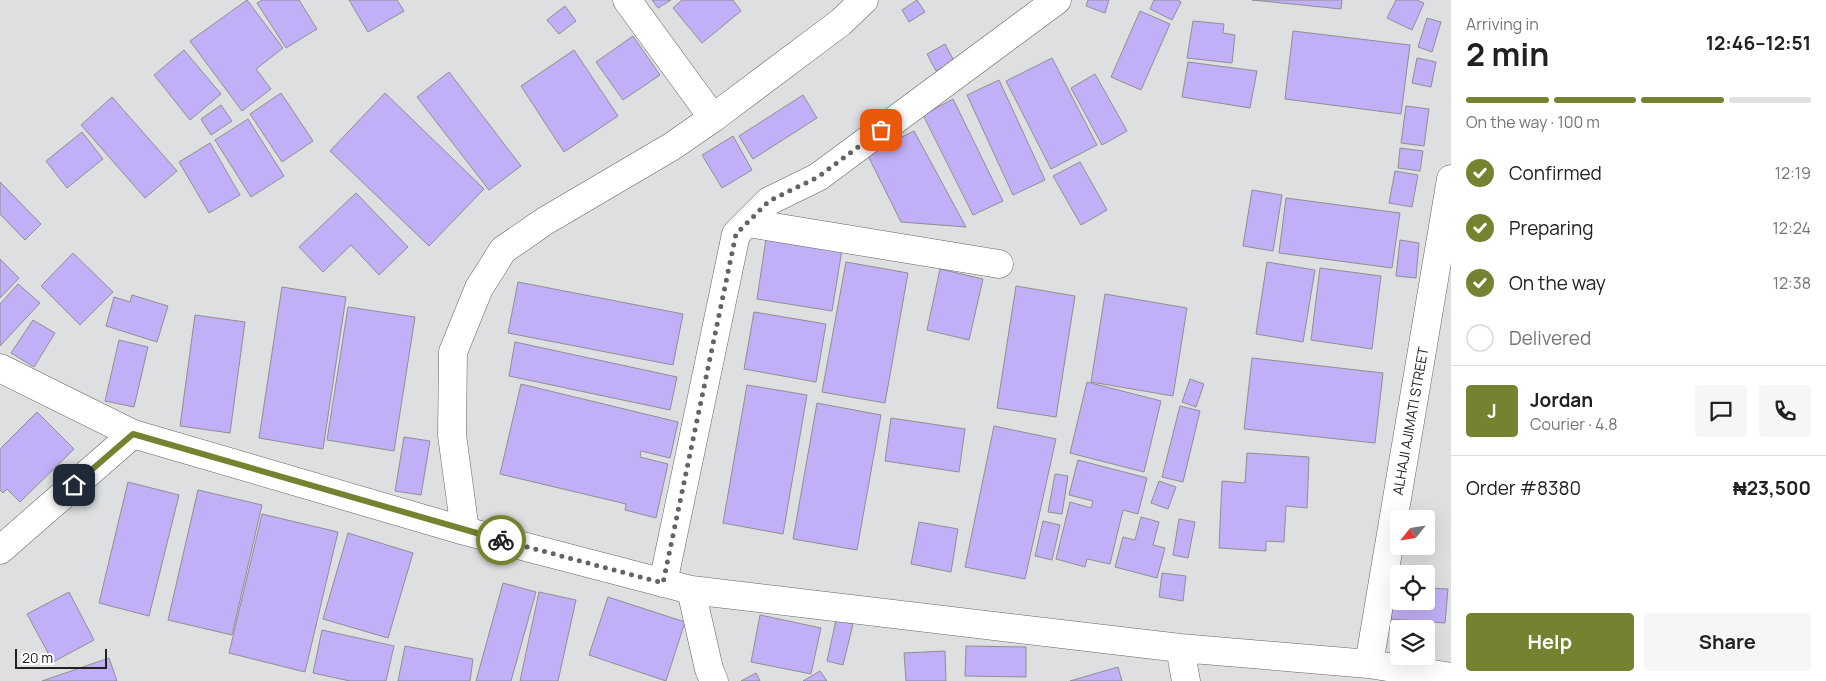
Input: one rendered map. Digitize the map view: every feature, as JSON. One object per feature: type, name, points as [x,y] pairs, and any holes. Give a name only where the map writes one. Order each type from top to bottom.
[{"type":"street","points":[[627,0],[713,118]]},
{"type":"street","points":[[465,531],[452,435],[452,352],[479,288],[503,250],[545,221],[670,147],[713,118],[841,22],[864,0]]},
{"type":"street","points":[[663,583],[736,234],[769,201],[818,177],[1056,0]]},
{"type":"street","name":"ALHAJI AJIMATI STREET","points":[[1369,664],[1451,179]]},
{"type":"street","points":[[748,224],[999,264]]},
{"type":"street","points":[[0,368],[133,434],[465,531],[691,590],[1180,648],[1369,664],[1451,677]]},
{"type":"street","points":[[0,550],[133,434]]},
{"type":"street","points":[[691,590],[709,669],[714,681]]},
{"type":"street","points":[[1180,648],[1186,681]]},
{"type":"building","points":[[247,0],[283,48],[256,69],[271,89],[242,111],[190,41]]},
{"type":"building","points":[[262,0],[299,0],[317,29],[286,48],[257,3]]},
{"type":"building","points":[[349,0],[397,0],[404,11],[368,32]]},
{"type":"building","points":[[652,0],[671,0],[658,8]]},
{"type":"building","points":[[682,0],[733,0],[741,11],[702,43],[673,8]]},
{"type":"building","points":[[917,0],[925,12],[909,22],[902,10]]},
{"type":"building","points":[[1088,0],[1109,0],[1105,13],[1086,6]]},
{"type":"building","points":[[1154,0],[1178,0],[1181,2],[1172,20],[1150,9]]},
{"type":"building","points":[[1252,0],[1342,0],[1341,9]]},
{"type":"building","points":[[1396,0],[1417,0],[1424,3],[1412,30],[1387,18]]},
{"type":"building","points":[[565,6],[576,21],[559,34],[547,20]]},
{"type":"building","points":[[1140,11],[1170,24],[1141,90],[1111,77]]},
{"type":"building","points":[[1427,18],[1441,22],[1432,52],[1418,47]]},
{"type":"building","points":[[1193,21],[1224,24],[1223,33],[1235,35],[1232,63],[1187,58]]},
{"type":"building","points":[[1293,31],[1410,45],[1401,114],[1285,99]]},
{"type":"building","points":[[633,36],[660,75],[623,100],[596,62]]},
{"type":"building","points":[[945,44],[954,61],[936,71],[927,54]]},
{"type":"building","points":[[184,50],[221,94],[190,120],[154,75]]},
{"type":"building","points":[[574,50],[618,116],[564,152],[521,86]]},
{"type":"building","points":[[1052,58],[1097,145],[1051,169],[1006,81]]},
{"type":"building","points":[[1417,58],[1436,62],[1431,87],[1412,83]]},
{"type":"building","points":[[1188,62],[1257,71],[1250,108],[1182,97]]},
{"type":"building","points":[[449,72],[521,166],[489,190],[417,97]]},
{"type":"building","points":[[1095,74],[1127,131],[1102,145],[1071,88]]},
{"type":"building","points":[[999,80],[1045,180],[1013,195],[967,95]]},
{"type":"building","points":[[281,93],[313,141],[282,162],[250,114]]},
{"type":"building","points":[[385,93],[484,189],[429,246],[330,151]]},
{"type":"building","points":[[803,95],[817,118],[753,159],[739,136]]},
{"type":"building","points":[[112,97],[177,171],[145,198],[81,125]]},
{"type":"building","points":[[953,99],[1003,201],[973,215],[923,115]]},
{"type":"building","points":[[221,105],[232,121],[211,135],[201,119]]},
{"type":"building","points":[[1406,106],[1429,109],[1424,146],[1401,143]]},
{"type":"building","points":[[248,119],[284,176],[251,197],[215,140]]},
{"type":"building","points":[[914,131],[966,227],[901,222],[867,154]]},
{"type":"building","points":[[82,132],[103,159],[67,188],[46,161]]},
{"type":"building","points":[[733,136],[752,170],[722,188],[702,155]]},
{"type":"building","points":[[210,143],[240,195],[209,213],[179,162]]},
{"type":"building","points":[[1400,148],[1423,151],[1420,171],[1398,168]]},
{"type":"building","points":[[1080,162],[1107,210],[1081,225],[1053,176]]},
{"type":"building","points":[[1395,171],[1418,175],[1412,207],[1389,203]]},
{"type":"building","points":[[0,182],[41,224],[25,240],[0,214]]},
{"type":"building","points":[[1252,190],[1282,195],[1273,251],[1243,246]]},
{"type":"building","points":[[356,193],[408,247],[379,275],[351,245],[323,272],[299,247]]},
{"type":"building","points":[[1286,198],[1400,213],[1392,268],[1279,253]]},
{"type":"building","points":[[766,239],[842,250],[832,311],[757,299]]},
{"type":"building","points":[[1400,240],[1419,243],[1416,278],[1396,276]]},
{"type":"building","points":[[73,253],[113,292],[80,325],[41,286]]},
{"type":"building","points":[[0,259],[19,278],[0,298]]},
{"type":"building","points":[[846,262],[908,273],[885,403],[822,392]]},
{"type":"building","points":[[1267,262],[1315,270],[1303,342],[1256,334]]},
{"type":"building","points":[[1320,268],[1381,276],[1372,349],[1311,340]]},
{"type":"building","points":[[940,269],[983,279],[969,340],[927,330]]},
{"type":"building","points":[[518,282],[683,314],[673,365],[508,333]]},
{"type":"building","points":[[18,284],[40,303],[0,346],[0,304]]},
{"type":"building","points":[[1016,286],[1075,296],[1056,417],[997,408]]},
{"type":"building","points":[[282,287],[346,297],[323,449],[259,438]]},
{"type":"building","points":[[1105,294],[1187,308],[1173,396],[1091,382]]},
{"type":"building","points":[[132,295],[168,306],[157,342],[106,326],[114,297],[130,302]]},
{"type":"building","points":[[348,307],[415,317],[394,451],[327,440]]},
{"type":"building","points":[[754,312],[826,324],[816,382],[744,369]]},
{"type":"building","points":[[195,315],[245,322],[230,433],[180,426]]},
{"type":"building","points":[[33,320],[55,333],[34,367],[11,353]]},
{"type":"building","points":[[119,340],[148,347],[134,407],[105,401]]},
{"type":"building","points":[[515,342],[677,377],[670,410],[509,376]]},
{"type":"building","points":[[1252,358],[1383,373],[1375,443],[1244,429]]},
{"type":"building","points":[[1190,379],[1204,384],[1196,407],[1182,402]]},
{"type":"building","points":[[1087,382],[1161,401],[1144,472],[1070,453]]},
{"type":"building","points":[[521,384],[678,422],[670,458],[641,451],[640,457],[668,464],[656,518],[625,510],[626,504],[500,474]]},
{"type":"building","points":[[747,385],[807,395],[783,534],[723,523]]},
{"type":"building","points":[[817,403],[881,415],[857,550],[793,539]]},
{"type":"building","points":[[1180,406],[1200,411],[1183,482],[1162,477]]},
{"type":"building","points":[[37,412],[74,449],[20,502],[7,489],[3,493],[0,490],[0,449]]},
{"type":"building","points":[[891,418],[965,429],[959,472],[885,461]]},
{"type":"building","points":[[994,426],[1056,439],[1025,579],[965,567]]},
{"type":"building","points":[[404,437],[430,441],[421,495],[395,491]]},
{"type":"building","points":[[1247,453],[1309,457],[1307,508],[1286,506],[1284,542],[1266,541],[1266,551],[1219,548],[1222,481],[1245,483]]},
{"type":"building","points":[[1078,460],[1147,478],[1138,514],[1123,510],[1110,564],[1087,559],[1085,567],[1056,559],[1070,502],[1091,508],[1093,501],[1069,495]]},
{"type":"building","points":[[1055,474],[1068,476],[1062,514],[1048,512]]},
{"type":"building","points":[[1159,481],[1176,487],[1168,509],[1151,503]]},
{"type":"building","points":[[128,482],[179,495],[149,616],[99,603]]},
{"type":"building","points":[[198,490],[262,505],[232,635],[168,620]]},
{"type":"building","points":[[262,514],[338,532],[305,672],[229,653]]},
{"type":"building","points":[[1141,517],[1159,522],[1153,545],[1165,548],[1157,578],[1115,567],[1123,537],[1135,540]]},
{"type":"building","points":[[1179,519],[1195,522],[1188,558],[1173,555]]},
{"type":"building","points":[[1043,521],[1060,525],[1052,560],[1035,556]]},
{"type":"building","points":[[919,522],[958,529],[951,572],[911,564]]},
{"type":"building","points":[[348,533],[413,553],[388,638],[323,619]]},
{"type":"building","points":[[1162,573],[1186,576],[1183,601],[1159,597]]},
{"type":"building","points":[[503,583],[536,592],[511,681],[476,681]]},
{"type":"building","points":[[1435,588],[1448,589],[1445,623],[1435,622],[1435,620],[1391,619],[1392,610],[1435,610]]},
{"type":"building","points":[[69,592],[94,640],[53,662],[27,614]]},
{"type":"building","points":[[539,592],[576,600],[558,681],[520,681]]},
{"type":"building","points":[[608,597],[685,622],[666,681],[589,655]]},
{"type":"building","points":[[760,615],[821,628],[811,674],[751,662]]},
{"type":"building","points":[[836,620],[853,624],[843,665],[827,661]]},
{"type":"building","points":[[322,630],[394,646],[386,681],[350,681],[313,673]]},
{"type":"building","points":[[405,646],[473,659],[470,681],[398,681]]},
{"type":"building","points":[[966,646],[1026,647],[1026,677],[965,676]]},
{"type":"building","points":[[945,651],[946,681],[906,681],[904,653]]},
{"type":"building","points":[[109,658],[117,681],[42,681]]},
{"type":"building","points":[[1118,667],[1122,681],[1070,681]]},
{"type":"building","points":[[820,671],[827,681],[803,681]]},
{"type":"building","points":[[756,673],[760,681],[741,681]]},
{"type":"way so far","points":[[501,540],[663,583],[736,234],[769,201],[818,177],[881,130]]},
{"type":"route","points":[[74,485],[133,434],[501,540]]}]
